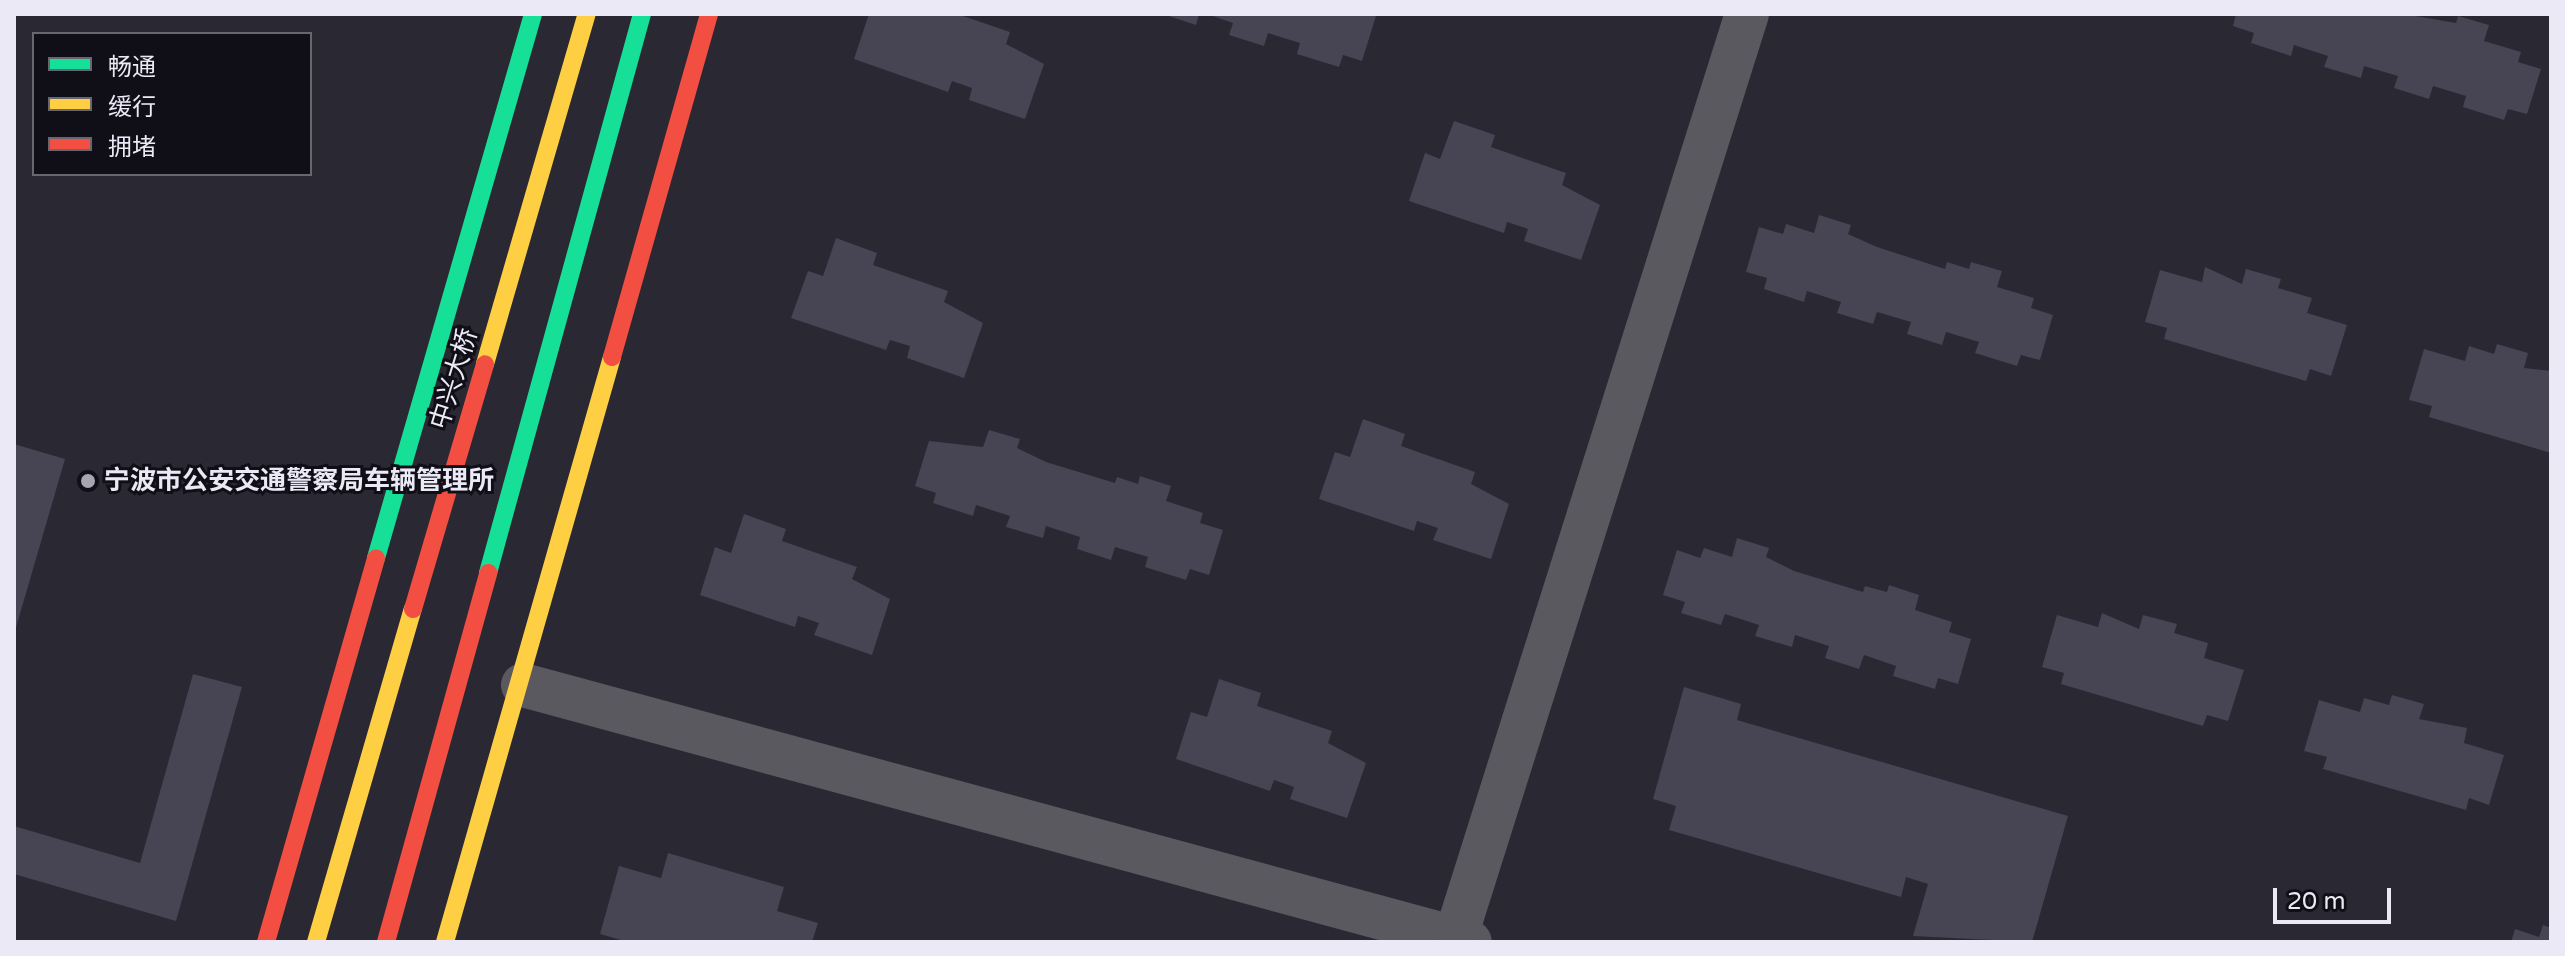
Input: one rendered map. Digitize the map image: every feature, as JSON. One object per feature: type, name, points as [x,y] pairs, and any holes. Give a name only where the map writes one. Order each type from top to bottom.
[{"type":"main road","points":[[266,942],[533,14]]},
{"type":"main road","name":"中兴大桥","points":[[316,942],[587,14]]},
{"type":"main road","points":[[386,942],[642,14]]},
{"type":"main road","points":[[445,942],[523,685],[709,14]]},
{"type":"street","points":[[523,685],[1460,940],[1747,14]]},
{"type":"building","points":[[869,14],[957,14],[1010,32],[1006,44],[1044,64],[1025,119],[969,100],[972,88],[952,81],[948,92],[854,59]]},
{"type":"building","points":[[1163,14],[1199,14],[1196,25]]},
{"type":"building","points":[[1207,14],[1376,16],[1362,61],[1343,55],[1339,67],[1297,54],[1300,43],[1268,33],[1264,46],[1229,35],[1233,23]]},
{"type":"building","points":[[2236,14],[2404,14],[2456,23],[2458,16],[2489,25],[2484,41],[2521,52],[2518,62],[2541,69],[2527,114],[2508,109],[2504,120],[2463,107],[2466,96],[2433,86],[2429,99],[2394,88],[2398,76],[2364,66],[2361,78],[2324,67],[2328,56],[2294,45],[2291,56],[2251,43],[2254,33],[2233,26]]},
{"type":"building","points":[[1454,121],[1495,135],[1491,147],[1566,173],[1562,185],[1600,205],[1581,260],[1524,241],[1528,229],[1507,222],[1504,233],[1409,201],[1425,153],[1440,159]]},
{"type":"building","points":[[1819,215],[1851,225],[1848,234],[1877,247],[1945,269],[1947,262],[1969,269],[1971,262],[2002,271],[1997,287],[2034,298],[2031,308],[2053,315],[2040,360],[2021,355],[2017,366],[1975,353],[1979,342],[1946,332],[1942,345],[1907,334],[1911,322],[1877,312],[1873,324],[1837,313],[1841,302],[1807,291],[1804,302],[1764,289],[1767,278],[1746,272],[1759,227],[1783,234],[1786,224],[1814,233]]},
{"type":"building","points":[[836,238],[877,253],[873,265],[948,291],[944,302],[983,323],[964,378],[907,358],[910,346],[890,340],[886,350],[791,318],[808,271],[823,276]]},
{"type":"building","points":[[2205,267],[2242,284],[2246,269],[2281,279],[2278,288],[2312,298],[2307,313],[2347,325],[2331,376],[2310,369],[2306,381],[2164,339],[2167,328],[2145,322],[2160,270],[2202,282]]},
{"type":"building","points":[[2497,344],[2528,353],[2524,368],[2551,371],[2551,453],[2429,417],[2432,406],[2409,400],[2424,349],[2465,361],[2469,346],[2494,354]]},
{"type":"building","points":[[1363,419],[1405,434],[1401,446],[1475,472],[1471,484],[1509,504],[1491,559],[1433,540],[1438,528],[1417,521],[1414,531],[1319,499],[1335,452],[1350,457]]},
{"type":"building","points":[[989,430],[1020,439],[1017,448],[1046,462],[1115,483],[1117,477],[1138,484],[1140,476],[1171,486],[1166,501],[1203,513],[1200,523],[1223,530],[1209,575],[1190,569],[1186,580],[1145,567],[1148,557],[1115,547],[1111,560],[1077,549],[1080,537],[1046,526],[1043,538],[1006,527],[1010,516],[976,505],[973,516],[933,503],[936,493],[915,486],[929,441],[983,447]]},
{"type":"building","points":[[14,444],[65,459],[15,631],[14,630]]},
{"type":"building","points":[[744,514],[786,529],[782,541],[857,567],[852,579],[890,599],[872,655],[814,635],[819,623],[798,616],[795,627],[700,595],[715,547],[731,553]]},
{"type":"building","points":[[1737,538],[1769,548],[1766,557],[1794,571],[1863,592],[1865,586],[1887,592],[1889,585],[1919,595],[1915,610],[1952,622],[1949,632],[1971,639],[1958,684],[1938,678],[1935,689],[1893,676],[1896,666],[1864,655],[1859,669],[1825,658],[1829,646],[1795,635],[1792,647],[1755,636],[1759,625],[1725,614],[1721,625],[1681,613],[1685,602],[1663,595],[1677,550],[1700,558],[1704,548],[1732,557]]},
{"type":"building","points":[[2102,613],[2139,629],[2143,615],[2177,624],[2174,633],[2208,643],[2204,658],[2244,670],[2228,721],[2207,715],[2203,726],[2061,684],[2064,673],[2042,667],[2057,615],[2098,627]]},
{"type":"building","points":[[193,674],[242,687],[176,921],[14,874],[14,826],[140,863]]},
{"type":"building","points":[[1219,679],[1261,693],[1257,706],[1332,731],[1328,743],[1366,763],[1347,818],[1290,799],[1294,787],[1274,780],[1270,791],[1176,759],[1191,712],[1207,717]]},
{"type":"building","points":[[1684,687],[1741,704],[1737,720],[2068,816],[2032,942],[1913,936],[1928,884],[1906,877],[1901,897],[1669,830],[1676,806],[1653,799]]},
{"type":"building","points":[[2392,695],[2424,704],[2419,719],[2467,728],[2464,743],[2504,755],[2489,805],[2469,798],[2466,810],[2323,769],[2327,757],[2304,751],[2319,700],[2360,712],[2364,698],[2389,705]]},
{"type":"building","points":[[668,853],[784,887],[777,911],[818,923],[812,942],[628,942],[600,934],[619,866],[661,878]]},
{"type":"building","points":[[2543,925],[2551,928],[2551,942],[2511,942],[2515,929],[2539,937]]},
{"type":"traffic: fast","points":[[376,558],[533,14]]},
{"type":"traffic: fast","points":[[488,573],[642,14]]},
{"type":"traffic: slow","points":[[485,364],[587,14]]},
{"type":"traffic: slow","points":[[445,942],[612,357]]},
{"type":"traffic: slow","points":[[316,942],[413,609]]},
{"type":"traffic: jam","points":[[612,357],[709,14]]},
{"type":"traffic: jam","points":[[413,609],[485,364]]},
{"type":"traffic: jam","points":[[266,942],[376,558]]},
{"type":"traffic: jam","points":[[386,942],[488,573]]},
{"type":"place","name":"宁波市公安交通警察局车辆管理所","points":[[88,481]]}]
